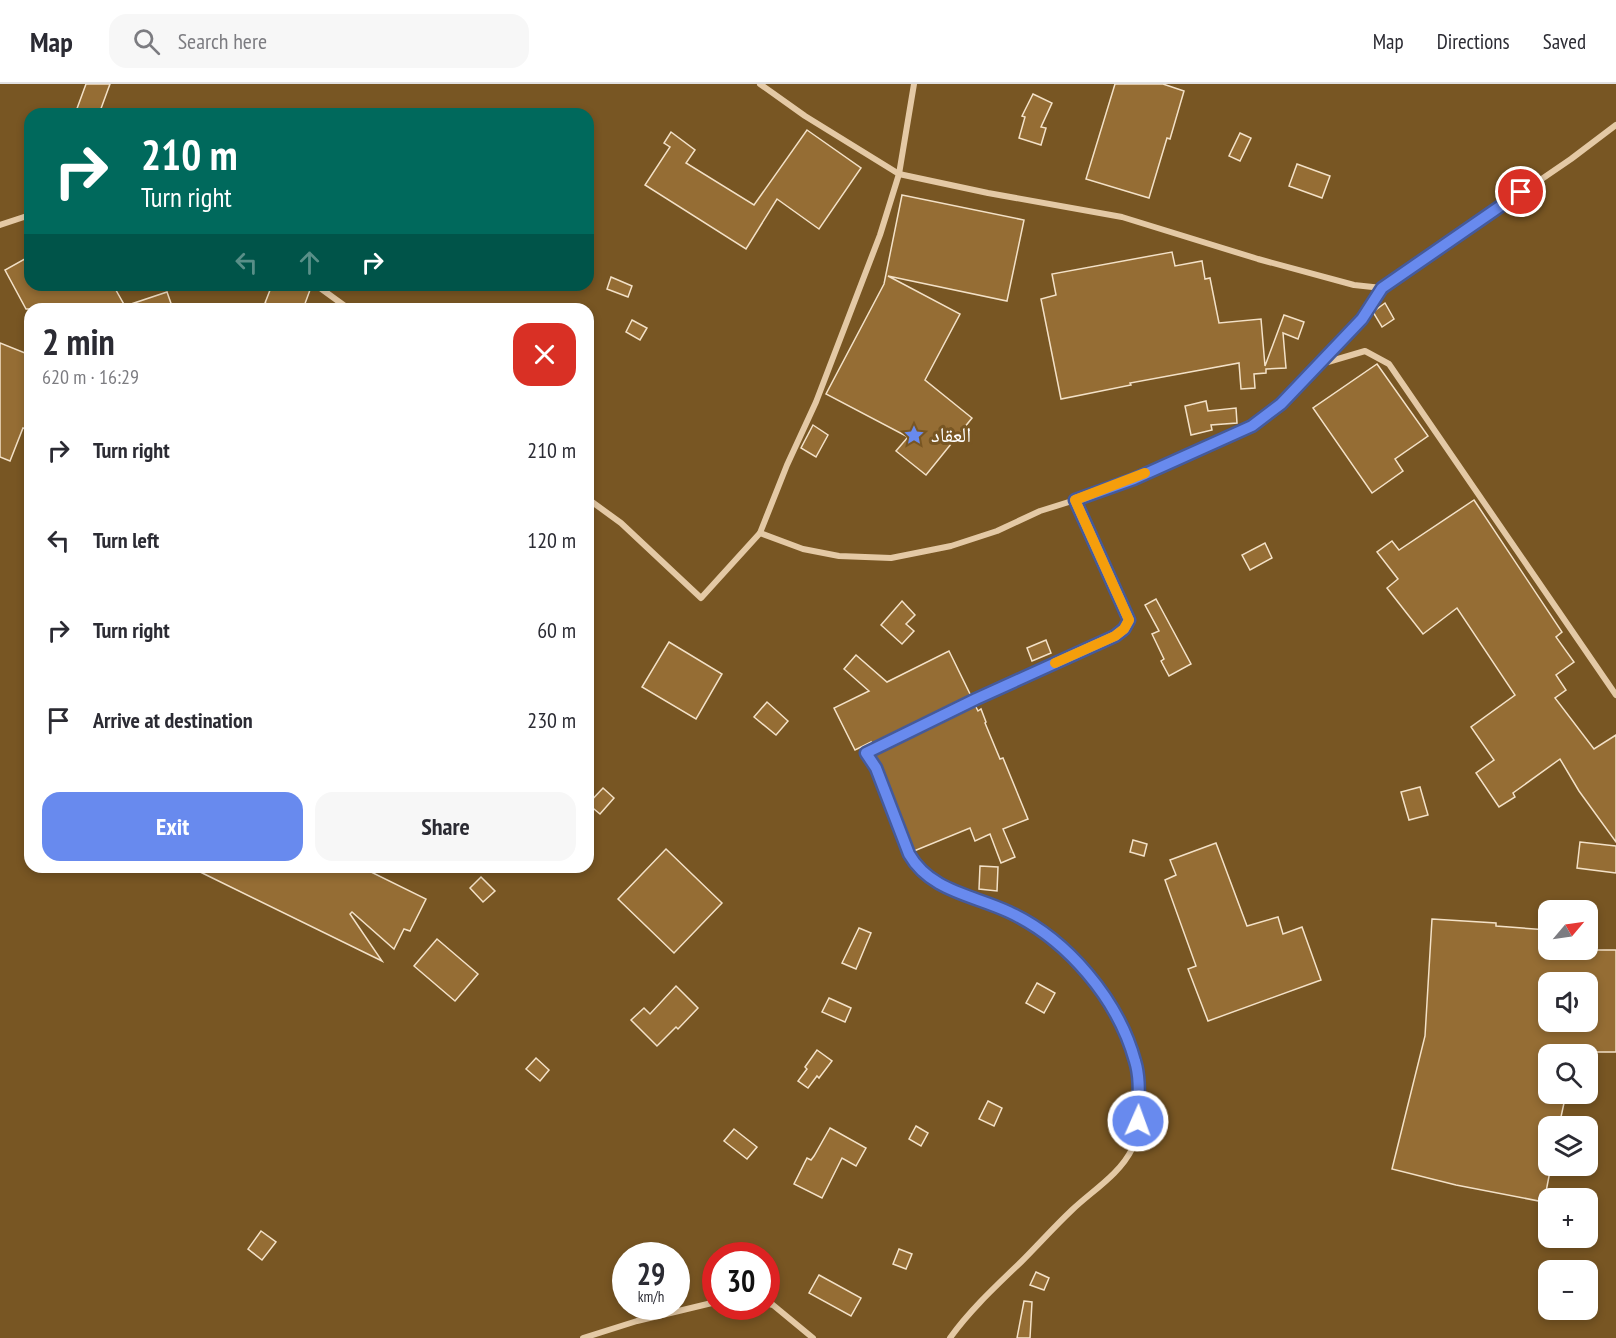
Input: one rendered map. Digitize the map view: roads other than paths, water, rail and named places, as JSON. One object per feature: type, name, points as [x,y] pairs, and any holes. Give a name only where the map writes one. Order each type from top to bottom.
[{"type":"street","points":[[760,84],[805,116],[899,174],[988,193],[1122,217],[1258,259],[1354,285],[1382,288]]},
{"type":"street","points":[[594,503],[621,523],[701,598],[760,533],[787,465],[816,402],[880,235],[899,174],[914,84]]},
{"type":"street","points":[[760,533],[803,549],[839,556],[891,558],[951,546],[997,531],[1040,511],[1134,479],[1252,426],[1281,404],[1362,319],[1382,288],[1571,159],[1616,125]]},
{"type":"street","points":[[0,225],[24,217]]},
{"type":"street","points":[[324,291],[341,303]]},
{"type":"street","points":[[1317,366],[1365,351],[1389,364],[1616,694]]},
{"type":"street","points":[[950,1338],[988,1294],[1126,1159],[1134,1146],[1138,1121],[1139,1086],[1136,1063],[1124,1030],[1101,993],[1072,956],[1048,935],[1009,912],[928,878],[916,867],[876,768],[866,753],[976,699],[1115,636],[1124,629],[1129,620],[1075,500]]},
{"type":"street","points":[[583,1338],[638,1321],[702,1305]]},
{"type":"street","points":[[780,1311],[813,1338]]},
{"type":"place","name":"العقاد","points":[[914,435]]}]
